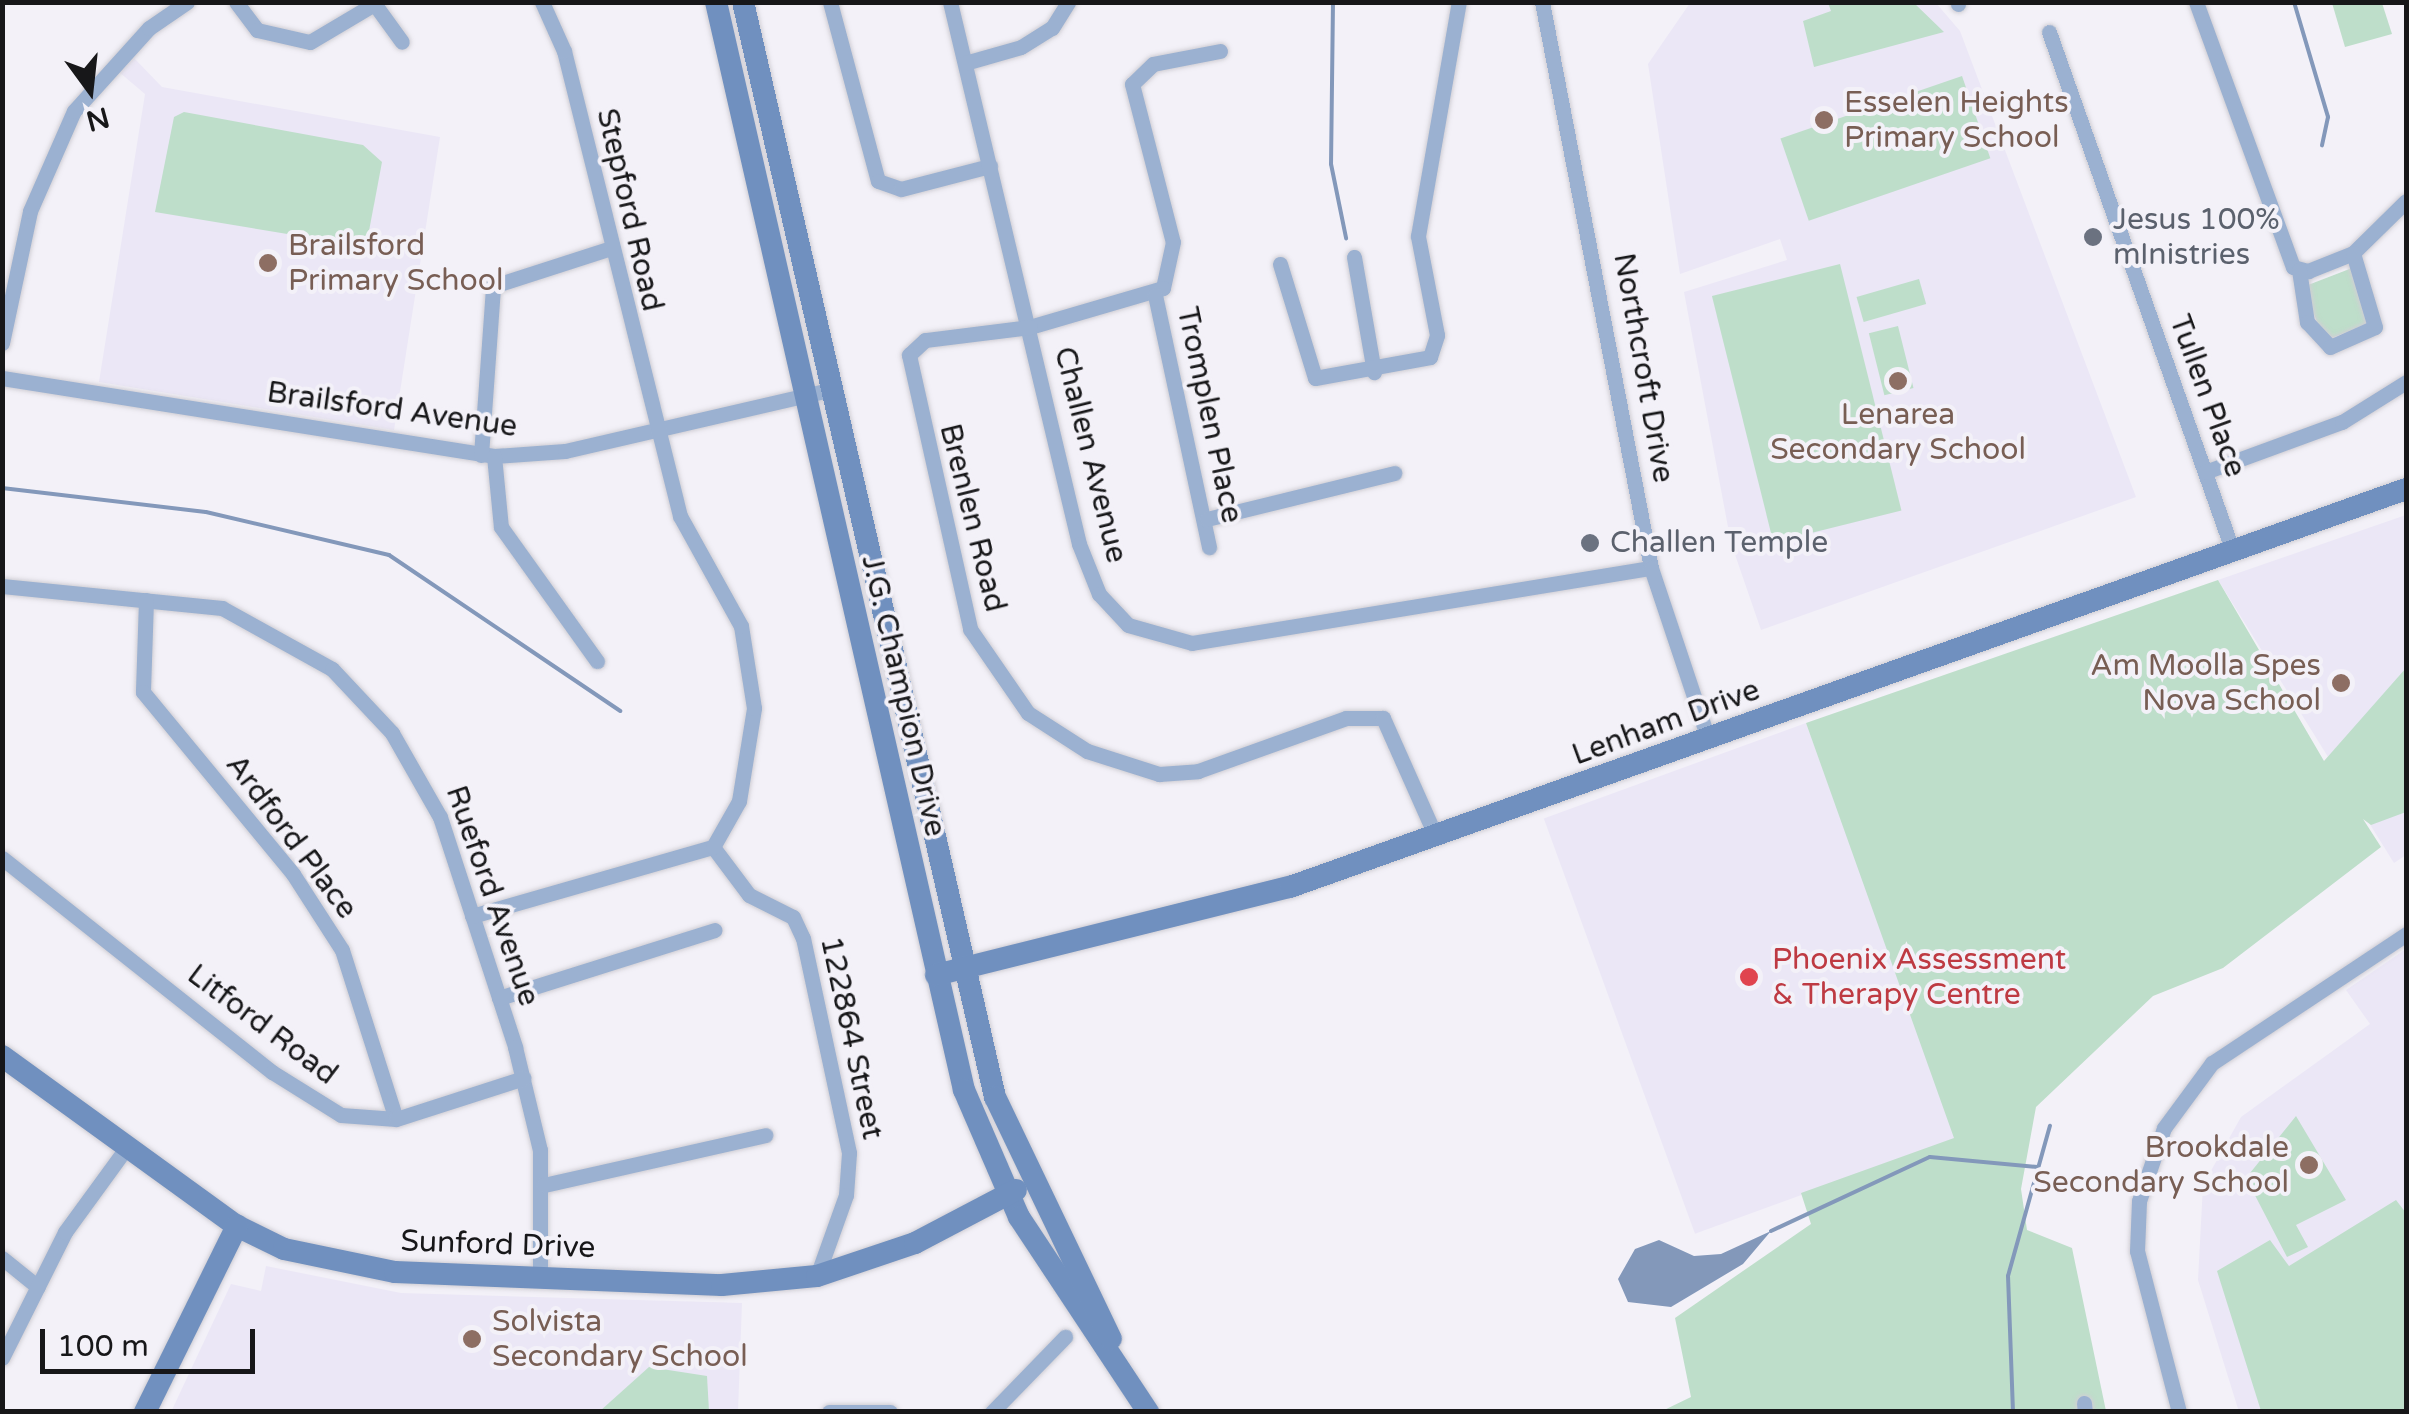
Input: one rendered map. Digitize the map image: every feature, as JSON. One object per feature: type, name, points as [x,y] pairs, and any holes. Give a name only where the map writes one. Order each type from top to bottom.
[{"type":"main road","name":"J.G. Champion Drive","points":[[716,2],[964,1090],[1006,1195],[1122,1366]]},
{"type":"main road","name":"J.G. Champion Drive","points":[[743,2],[961,969],[995,1097],[1122,1366],[1148,1412]]},
{"type":"main road","name":"Lenham Drive","points":[[936,976],[1248,901],[2406,490]]},
{"type":"main road","name":"Sunford Drive","points":[[2,1056],[124,1151],[237,1226],[352,1266],[722,1285],[817,1276],[915,1243],[1034,1180]]},
{"type":"main road","points":[[145,1412],[237,1226]]},
{"type":"street","points":[[2,343],[30,211],[74,111],[149,28],[187,2]]},
{"type":"street","points":[[236,2],[257,30],[310,42],[373,3],[402,42]]},
{"type":"street","points":[[830,2],[878,181],[902,189],[990,166]]},
{"type":"street","name":"Challen Avenue","points":[[950,2],[1088,574],[1112,611],[1147,636],[1192,644],[1651,568]]},
{"type":"street","points":[[965,63],[1020,48],[1052,28],[1068,2]]},
{"type":"street","points":[[1280,264],[1312,376],[1374,372],[1422,362],[1435,348],[1418,236],[1459,2]]},
{"type":"street","points":[[1543,6],[1562,2]]},
{"type":"street","points":[[2196,2],[2282,248],[2298,270],[2307,322],[2330,346],[2375,327],[2353,253]]},
{"type":"street","name":"Stepford Road","points":[[545,3],[564,50],[608,249],[680,516],[741,626],[752,673],[739,801],[712,848]]},
{"type":"street","name":"Northcroft Drive","points":[[1543,6],[1651,568],[1708,738]]},
{"type":"street","name":"Tullen Place","points":[[2049,32],[2233,552]]},
{"type":"street","name":"Tromplen Place","points":[[1030,327],[1155,294],[1173,270],[1173,242],[1132,84],[1154,64],[1220,51]]},
{"type":"street","points":[[2298,270],[2353,253],[2406,201]]},
{"type":"street","points":[[597,661],[501,528],[488,456],[489,294],[509,274],[608,249]]},
{"type":"street","points":[[1354,257],[1374,372]]},
{"type":"street","name":"Tromplen Place","points":[[1155,294],[1207,519],[1209,547]]},
{"type":"street","name":"Brenlen Road","points":[[1030,327],[926,340],[907,364],[970,629],[1014,700],[1087,752],[1178,775],[1375,714],[1400,738],[1436,837]]},
{"type":"street","name":"Brailsford Avenue","points":[[2,378],[488,456],[656,432],[830,390]]},
{"type":"street","points":[[2205,472],[2342,422],[2406,382]]},
{"type":"street","points":[[1207,519],[1394,473]]},
{"type":"street","name":"Rueford Avenue","points":[[2,586],[222,608],[260,624],[362,696],[420,774],[472,916],[524,1078],[544,1185],[540,1277]]},
{"type":"street","name":"Ardford Place","points":[[146,600],[143,692],[293,874],[342,950],[396,1119]]},
{"type":"street","points":[[472,916],[712,848]]},
{"type":"street","name":"122864 Street","points":[[712,848],[750,895],[793,917],[803,938],[849,1153],[846,1195],[817,1276]]},
{"type":"street","name":"Litford Road","points":[[2,858],[318,1105],[396,1119],[524,1078]]},
{"type":"street","points":[[499,998],[716,930]]},
{"type":"street","points":[[2179,1412],[2137,1251],[2140,1201],[2164,1128],[2212,1063],[2406,934]]},
{"type":"street","points":[[544,1185],[765,1135]]},
{"type":"street","points":[[2,1358],[38,1287],[124,1151]]},
{"type":"street","points":[[2,1258],[38,1287]]},
{"type":"street","points":[[992,1412],[1064,1337]]},
{"type":"street","points":[[829,1412],[890,1412]]},
{"type":"shaded area","name":"Lenarea Secondary School","points":[[1690,3],[1936,3],[1960,31],[2136,497],[1761,630],[1731,543],[1684,292],[1787,260],[1780,239],[1680,274],[1648,64]]},
{"type":"shaded area","name":"Brailsford Primary School","points":[[134,58],[162,87],[440,137],[394,430],[99,382],[145,94],[119,72]]},
{"type":"shaded area","name":"Am Moolla Spes Nova School","points":[[2406,515],[2406,855],[2394,863],[2218,580]]},
{"type":"shaded area","name":"Phoenix Assessment & Therapy Centre","points":[[1806,723],[1957,1138],[1695,1234],[1544,818]]},
{"type":"shaded area","name":"Brookdale Secondary School","points":[[2406,949],[2406,1411],[2239,1412],[2198,1280],[2203,1185],[2241,1117],[2370,1024],[2346,990]]},
{"type":"shaded area","name":"Solvista Secondary School","points":[[266,1266],[401,1293],[742,1303],[738,1411],[171,1412],[231,1284],[261,1291]]},
{"type":"green space","points":[[1828,3],[1914,3],[1944,32],[1814,67],[1803,21],[1831,11]]},
{"type":"green space","points":[[2332,3],[2382,3],[2392,34],[2345,47]]},
{"type":"green space","points":[[1962,76],[1990,158],[1809,221],[1780,139]]},
{"type":"green space","points":[[184,112],[363,145],[382,162],[366,247],[155,212],[174,117]]},
{"type":"green space","points":[[1840,264],[1901,510],[1773,542],[1712,296]]},
{"type":"green space","points":[[2352,268],[2373,322],[2324,341],[2303,287]]},
{"type":"green space","points":[[1919,279],[1926,304],[1864,322],[1857,297]]},
{"type":"green space","points":[[1898,326],[1913,388],[1884,395],[1869,333]]},
{"type":"green space","points":[[2218,580],[2324,761],[2406,668],[2406,812],[2371,825],[2363,819],[2381,847],[2223,968],[2153,996],[2036,1107],[2021,1189],[2027,1230],[2072,1248],[2106,1411],[1660,1412],[1691,1397],[1675,1318],[1811,1224],[1801,1193],[1954,1138],[1806,723]]},
{"type":"green space","points":[[2296,1116],[2346,1200],[2296,1225],[2308,1247],[2287,1257],[2246,1178]]},
{"type":"green space","points":[[2396,1200],[2406,1213],[2406,1411],[2261,1411],[2217,1271],[2270,1240],[2289,1266]]},
{"type":"green space","points":[[649,1367],[707,1376],[709,1411],[600,1411]]},
{"type":"water","points":[[1771,1231],[1743,1264],[1671,1307],[1628,1302],[1618,1279],[1635,1249],[1659,1240],[1694,1256],[1721,1254]]},
{"type":"waterway","points":[[1333,2],[1331,164],[1346,238]]},
{"type":"waterway","points":[[2294,2],[2328,117],[2322,145]]},
{"type":"waterway","points":[[2,488],[206,512],[389,555],[620,711]]},
{"type":"waterway","points":[[2013,1412],[2008,1276],[2050,1126]]},
{"type":"waterway","points":[[1771,1231],[1930,1157],[2038,1167]]},
{"type":"place","name":"Esselen Heights Primary School","points":[[1824,120]]},
{"type":"place","name":"Jesus 100% mInistries","points":[[2093,237]]},
{"type":"place","name":"Brailsford Primary School","points":[[268,263]]},
{"type":"place","name":"Lenarea Secondary School","points":[[1898,381]]},
{"type":"place","name":"Challen Temple","points":[[1590,543]]},
{"type":"place","name":"Am Moolla Spes Nova School","points":[[2341,683]]},
{"type":"place","name":"Phoenix Assessment & Therapy Centre","points":[[1749,977]]},
{"type":"place","name":"Brookdale Secondary School","points":[[2309,1165]]},
{"type":"place","name":"Solvista Secondary School","points":[[472,1339]]}]
